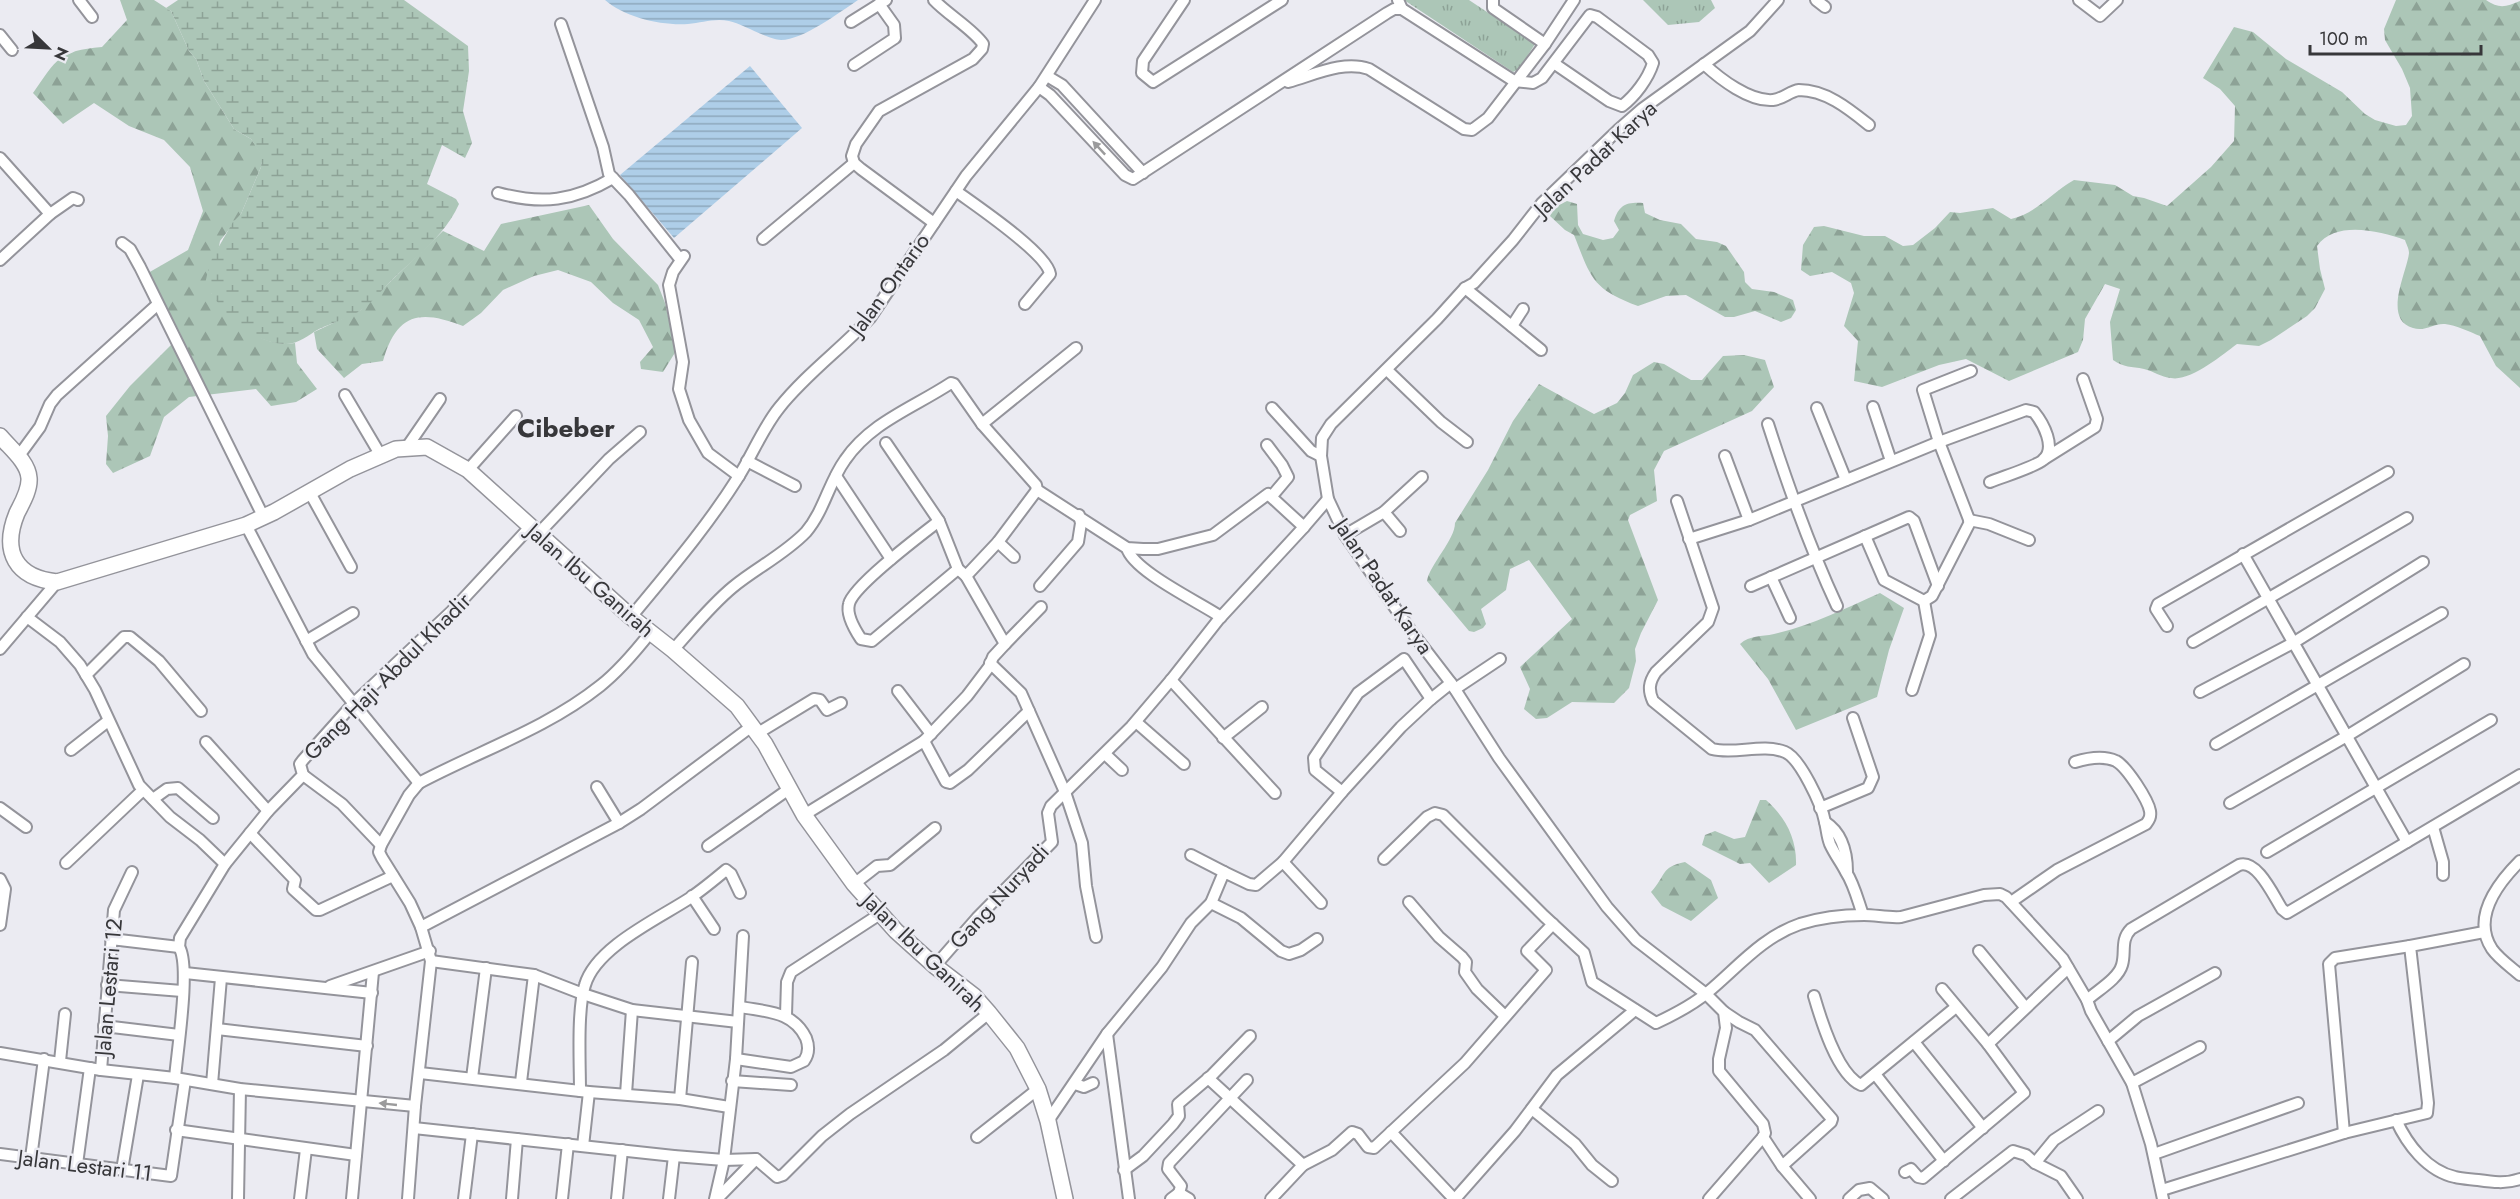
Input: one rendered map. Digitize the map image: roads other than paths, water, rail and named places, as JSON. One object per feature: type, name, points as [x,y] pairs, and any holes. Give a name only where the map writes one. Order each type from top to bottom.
[{"type":"main road","points":[[0,436],[27,470],[29,482],[13,526],[11,540],[17,565],[28,575],[40,581],[57,582]]},
{"type":"main road","name":"Jalan Ibu Ganirah","points":[[57,582],[246,525],[264,518],[350,469],[406,447],[427,447],[468,470],[631,617],[719,688],[755,729],[804,815],[854,884],[880,914],[935,966],[974,996],[989,1013],[1017,1048],[1038,1089],[1048,1121],[1065,1199]]},
{"type":"street","points":[[79,0],[92,17]]},
{"type":"street","points":[[934,0],[950,16],[979,38],[983,44],[982,49],[973,59],[879,111],[856,144],[852,156],[854,163],[934,223]]},
{"type":"street","name":"Jalan Ontario","points":[[631,617],[699,536],[739,476],[777,410],[794,389],[870,318],[956,191],[1040,87],[1095,0]]},
{"type":"street","points":[[1184,0],[1143,61],[1142,73],[1153,82],[1282,0]]},
{"type":"street","points":[[1493,0],[1492,8],[1545,44]]},
{"type":"street","points":[[1276,85],[1348,65],[1361,66],[1464,129],[1472,130],[1488,118],[1514,81],[1545,44],[1574,0]]},
{"type":"street","name":"Jalan Padat Karya","points":[[1778,0],[1750,31],[1642,109],[1542,203],[1513,240],[1474,283],[1465,288],[1387,370],[1331,424],[1322,438],[1321,456],[1329,499],[1345,535],[1453,686],[1499,758],[1606,907],[1636,940],[1706,994],[1724,1012],[1755,1030],[1832,1119],[1782,1166]]},
{"type":"street","points":[[2079,0],[2100,16],[2117,0]]},
{"type":"street","points":[[851,22],[882,2],[894,25],[895,38],[854,64]]},
{"type":"street","points":[[1040,87],[1125,176],[1133,179],[1400,4],[1514,81],[1539,81],[1590,15],[1597,17],[1648,55],[1653,63],[1650,73],[1622,106],[1609,101],[1555,63]]},
{"type":"street","points":[[561,24],[603,147],[609,174],[682,258],[673,272],[669,285],[683,362],[680,389],[689,420],[708,453],[739,476]]},
{"type":"street","points":[[0,35],[12,50]]},
{"type":"street","points":[[1704,64],[1722,80],[1756,97],[1774,100],[1797,90],[1803,91],[1838,102],[1869,125]]},
{"type":"street","points":[[1047,76],[1062,85],[1143,173]]},
{"type":"street","points":[[0,158],[50,214]]},
{"type":"street","points":[[763,239],[854,163]]},
{"type":"street","points":[[498,193],[514,197],[561,199],[596,188],[613,178]]},
{"type":"street","points":[[956,191],[1030,247],[1048,267],[1050,274],[1025,304]]},
{"type":"street","points":[[0,260],[50,214],[73,198],[78,200]]},
{"type":"street","points":[[122,243],[130,249],[135,258],[264,518]]},
{"type":"street","points":[[1465,288],[1541,350]]},
{"type":"street","points":[[18,457],[40,426],[50,404],[57,395],[157,305]]},
{"type":"street","points":[[1512,326],[1523,309]]},
{"type":"street","points":[[982,424],[1076,348]]},
{"type":"street","points":[[1387,370],[1442,422],[1467,442]]},
{"type":"street","points":[[1924,601],[1932,596],[1938,586],[1969,520],[1939,442],[1923,390],[1971,371]]},
{"type":"street","points":[[1990,482],[2044,460],[2095,427],[2097,419],[2083,379]]},
{"type":"street","points":[[673,650],[732,588],[806,531],[822,507],[836,476],[861,439],[879,425],[951,383],[982,424],[1036,485],[1037,490],[1127,548],[1158,549],[1213,535],[1268,494],[1304,527]]},
{"type":"street","points":[[345,395],[381,456]]},
{"type":"street","points":[[406,447],[440,399]]},
{"type":"street","points":[[1873,407],[1891,462]]},
{"type":"street","points":[[1272,408],[1311,451],[1321,456]]},
{"type":"street","points":[[1817,408],[1846,480]]},
{"type":"street","points":[[1689,539],[1749,520],[1939,442],[2026,410],[2034,412],[2048,436],[2048,451],[2044,460]]},
{"type":"street","points":[[468,470],[516,416]]},
{"type":"street","points":[[1768,423],[1814,557],[1837,606]]},
{"type":"street","name":"Gang Haji Abdul Khadir","points":[[179,947],[180,938],[225,864],[268,811],[303,776],[300,764],[353,704],[640,432]]},
{"type":"street","points":[[886,443],[939,520],[962,573],[1005,645]]},
{"type":"street","points":[[1267,445],[1288,477],[1272,496]]},
{"type":"street","points":[[1725,456],[1749,520]]},
{"type":"street","points":[[747,461],[795,486]]},
{"type":"street","points":[[2167,626],[2156,609],[2158,604],[2388,472]]},
{"type":"street","points":[[836,476],[891,560]]},
{"type":"street","points":[[1345,535],[1384,512],[1422,477]]},
{"type":"street","points":[[939,520],[891,560],[852,597],[849,602],[849,613],[861,639],[872,640],[962,573],[998,542],[1037,490]]},
{"type":"street","points":[[309,491],[351,567]]},
{"type":"street","name":"Gang Nuryadi","points":[[935,966],[977,918],[1050,844],[1052,839],[1048,810],[1136,722],[1221,617],[1329,499]]},
{"type":"street","points":[[1677,501],[1713,608],[1708,622],[1651,679],[1650,694],[1653,701],[1712,749],[1722,752],[1772,749],[1795,757],[1803,769],[1826,822],[1837,831],[1847,858],[1847,872],[1863,915]]},
{"type":"street","points":[[1384,512],[1400,531]]},
{"type":"street","points":[[1040,586],[1078,543],[1081,532],[1078,515]]},
{"type":"street","points":[[1751,586],[1814,557],[1911,518],[1938,586]]},
{"type":"street","points":[[2193,642],[2407,518]]},
{"type":"street","points":[[1969,520],[1989,524],[2029,540]]},
{"type":"street","points":[[246,525],[313,654],[419,783]]},
{"type":"street","points":[[1865,536],[1884,580],[1924,601]]},
{"type":"street","points":[[998,542],[1014,557]]},
{"type":"street","points":[[1127,548],[1132,560],[1160,581],[1221,617]]},
{"type":"street","points":[[2243,554],[2407,842]]},
{"type":"street","points":[[2200,692],[2293,643],[2423,562]]},
{"type":"street","points":[[1771,576],[1790,618]]},
{"type":"street","points":[[0,649],[57,582]]},
{"type":"street","points":[[1912,690],[1930,635],[1924,601]]},
{"type":"street","points":[[804,815],[927,737],[972,690],[990,663],[1041,607]]},
{"type":"street","points":[[306,641],[354,613]]},
{"type":"street","points":[[2216,744],[2442,613]]},
{"type":"street","points":[[27,617],[60,642],[86,675],[143,790],[170,817],[200,840],[225,864]]},
{"type":"street","points":[[408,1199],[431,956],[421,927],[379,852],[381,845],[409,795],[419,783],[528,731],[582,700],[602,685],[650,633]]},
{"type":"street","points":[[86,675],[124,637],[130,637],[159,661],[201,711]]},
{"type":"street","points":[[1342,792],[1315,770],[1314,758],[1358,693],[1422,645]]},
{"type":"street","points":[[1191,855],[1249,884],[1256,885],[1283,862],[1401,727],[1431,699],[1500,658]]},
{"type":"street","points":[[1404,659],[1431,699]]},
{"type":"street","points":[[990,663],[1017,688],[1065,792],[1082,843],[1086,886],[1096,937]]},
{"type":"street","points":[[2230,803],[2347,736],[2464,664]]},
{"type":"street","points":[[1171,680],[1275,794]]},
{"type":"street","points":[[898,691],[927,737],[946,782],[950,783],[968,770],[1029,711]]},
{"type":"street","points":[[421,927],[619,823],[755,729],[814,699],[820,700],[827,710],[841,703]]},
{"type":"street","points":[[1223,738],[1262,707]]},
{"type":"street","points":[[1820,808],[1868,788],[1872,783],[1873,777],[1852,718]]},
{"type":"street","points":[[2266,852],[2378,789],[2491,720]]},
{"type":"street","points":[[70,750],[108,721]]},
{"type":"street","points":[[1136,722],[1184,764]]},
{"type":"street","points":[[206,742],[268,811]]},
{"type":"street","points":[[1105,754],[1122,770]]},
{"type":"street","points":[[2011,902],[2056,870],[2149,821],[2150,808],[2124,767],[2116,761],[2104,758],[2089,758],[2075,762]]},
{"type":"street","points":[[2087,1000],[2118,973],[2123,958],[2124,941],[2132,928],[2239,865],[2244,863],[2254,867],[2287,913],[2520,775]]},
{"type":"street","points":[[303,776],[342,804],[381,845]]},
{"type":"street","points":[[597,787],[619,823]]},
{"type":"street","points":[[153,799],[167,789],[177,788],[213,818]]},
{"type":"street","points":[[708,846],[789,789]]},
{"type":"street","points":[[66,863],[143,790]]},
{"type":"street","points":[[0,808],[26,827]]},
{"type":"street","points":[[1384,859],[1427,817],[1435,813],[1443,815],[1584,953],[1592,982],[1656,1023],[1706,994],[1754,950],[1783,931],[1820,919],[1863,915],[1901,917],[1992,894],[2000,894],[2011,902],[2055,949],[2087,1000],[2132,1083],[2154,1154],[2163,1195],[2344,1133],[2424,1115],[2428,1109],[2410,946]]},
{"type":"street","points":[[2433,827],[2443,862],[2443,875]]},
{"type":"street","points":[[854,884],[877,866],[888,866],[935,828]]},
{"type":"street","points":[[250,833],[295,880],[293,889],[316,910],[393,876]]},
{"type":"street","points":[[2520,861],[2497,886],[2485,915],[2484,932],[2493,951],[2520,975]]},
{"type":"street","points":[[1283,862],[1321,903]]},
{"type":"street","points":[[583,1146],[583,994],[587,978],[594,967],[610,952],[726,870],[731,874],[740,893]]},
{"type":"street","name":"Jalan Lestari 12","points":[[101,1070],[114,910],[132,872]]},
{"type":"street","points":[[1048,1121],[1107,1034],[1162,967],[1191,923],[1211,903],[1224,872]]},
{"type":"street","points":[[0,879],[5,889],[0,925]]},
{"type":"street","points":[[692,896],[714,929]]},
{"type":"street","points":[[1409,902],[1439,937],[1462,957],[1466,962],[1465,972],[1477,989],[1505,1016]]},
{"type":"street","points":[[1211,903],[1241,918],[1281,951],[1289,954],[1301,950],[1317,939]]},
{"type":"street","points":[[786,1015],[787,982],[791,972],[880,914]]},
{"type":"street","points":[[1271,1199],[1303,1166],[1332,1150],[1352,1132],[1372,1149],[1465,1064],[1546,970],[1527,951],[1553,924]]},
{"type":"street","points":[[2344,1133],[2329,963],[2335,958],[2484,932]]},
{"type":"street","points":[[716,1199],[724,1160],[736,1059],[741,1007],[743,936]]},
{"type":"street","points":[[111,939],[179,947],[184,955],[185,973],[179,1035],[180,1079],[176,1130],[356,1155]]},
{"type":"street","points":[[1979,951],[2025,1007]]},
{"type":"street","points":[[326,987],[431,956],[486,968],[534,975],[632,1010],[738,1022]]},
{"type":"street","points":[[680,1099],[692,962]]},
{"type":"street","points":[[472,1078],[486,968]]},
{"type":"street","points":[[1988,1044],[2068,968]]},
{"type":"street","points":[[352,1199],[373,972]]},
{"type":"street","points":[[185,973],[372,993]]},
{"type":"street","points":[[2109,1041],[2138,1016],[2215,973]]},
{"type":"street","points":[[521,1082],[534,975]]},
{"type":"street","points":[[212,1084],[221,978]]},
{"type":"street","points":[[107,985],[182,991]]},
{"type":"street","points":[[1905,1172],[1911,1169],[1918,1177],[1923,1178],[2024,1093],[1988,1044],[1942,989]]},
{"type":"street","points":[[1814,996],[1831,1045],[1848,1072],[1861,1084],[1956,1006]]},
{"type":"street","points":[[736,1059],[790,1067],[804,1061],[809,1048],[798,1024],[786,1015],[741,1007]]},
{"type":"street","points":[[626,1094],[632,1010]]},
{"type":"street","points":[[1391,1132],[1455,1199],[1532,1109],[1557,1075],[1635,1010]]},
{"type":"street","points":[[1708,1199],[1765,1133],[1763,1124],[1719,1071],[1719,1059],[1726,1028],[1724,1012]]},
{"type":"street","points":[[414,1128],[674,1156],[724,1160],[756,1159],[777,1177],[783,1175],[822,1136],[944,1050],[989,1013]]},
{"type":"street","points":[[60,1061],[65,1014]]},
{"type":"street","points":[[104,1026],[179,1035]]},
{"type":"street","points":[[217,1029],[367,1046]]},
{"type":"street","points":[[1107,1034],[1129,1199]]},
{"type":"street","points":[[1124,1170],[1143,1155],[1173,1124],[1179,1116],[1178,1104],[1250,1036]]},
{"type":"street","points":[[1914,1042],[1983,1128]]},
{"type":"street","points":[[2132,1083],[2200,1047]]},
{"type":"street","points":[[0,1053],[60,1061],[101,1070],[240,1089],[415,1106]]},
{"type":"street","points":[[31,1158],[44,1059]]},
{"type":"street","points":[[77,1164],[90,1068]]},
{"type":"street","points":[[420,1073],[680,1099],[729,1107]]},
{"type":"street","points":[[1875,1074],[1944,1161]]},
{"type":"street","points":[[122,1170],[138,1075]]},
{"type":"street","points":[[1208,1078],[1303,1166]]},
{"type":"street","points":[[1180,1197],[1181,1186],[1168,1169],[1169,1163],[1247,1080]]},
{"type":"street","points":[[732,1081],[791,1085]]},
{"type":"street","points":[[1075,1084],[1083,1086],[1093,1083]]},
{"type":"street","points":[[238,1199],[240,1089]]},
{"type":"street","points":[[977,1137],[1038,1089]]},
{"type":"street","points":[[2154,1154],[2298,1103]]},
{"type":"street","points":[[1532,1109],[1575,1144],[1592,1165],[1612,1181]]},
{"type":"street","points":[[2035,1163],[2054,1140],[2098,1110]]},
{"type":"street","points":[[2396,1120],[2413,1148],[2436,1169],[2454,1177],[2491,1182],[2511,1182],[2520,1179]]},
{"type":"street","name":"Jalan Lestari 11","points":[[0,1154],[171,1176],[176,1130]]},
{"type":"street","points":[[464,1199],[472,1134]]},
{"type":"street","points":[[1763,1137],[1782,1166],[1810,1199]]},
{"type":"street","points":[[512,1199],[517,1139]]},
{"type":"street","points":[[562,1199],[568,1144]]},
{"type":"street","points":[[300,1199],[306,1149]]},
{"type":"street","points":[[617,1199],[622,1150]]},
{"type":"street","points":[[1951,1199],[2013,1151],[2026,1155],[2035,1163],[2061,1176],[2077,1199]]},
{"type":"street","points":[[669,1199],[674,1156]]},
{"type":"street","points":[[716,1199],[756,1159]]},
{"type":"street","points":[[1849,1199],[1859,1190],[1870,1188],[1883,1199]]},
{"type":"water","points":[[605,0],[858,0],[810,31],[781,40],[724,20],[678,24],[655,22],[633,16]]},
{"type":"water","points":[[750,66],[802,128],[674,238],[620,175]]},
{"type":"district","name":"Cibeber","points":[[566,428]]}]
